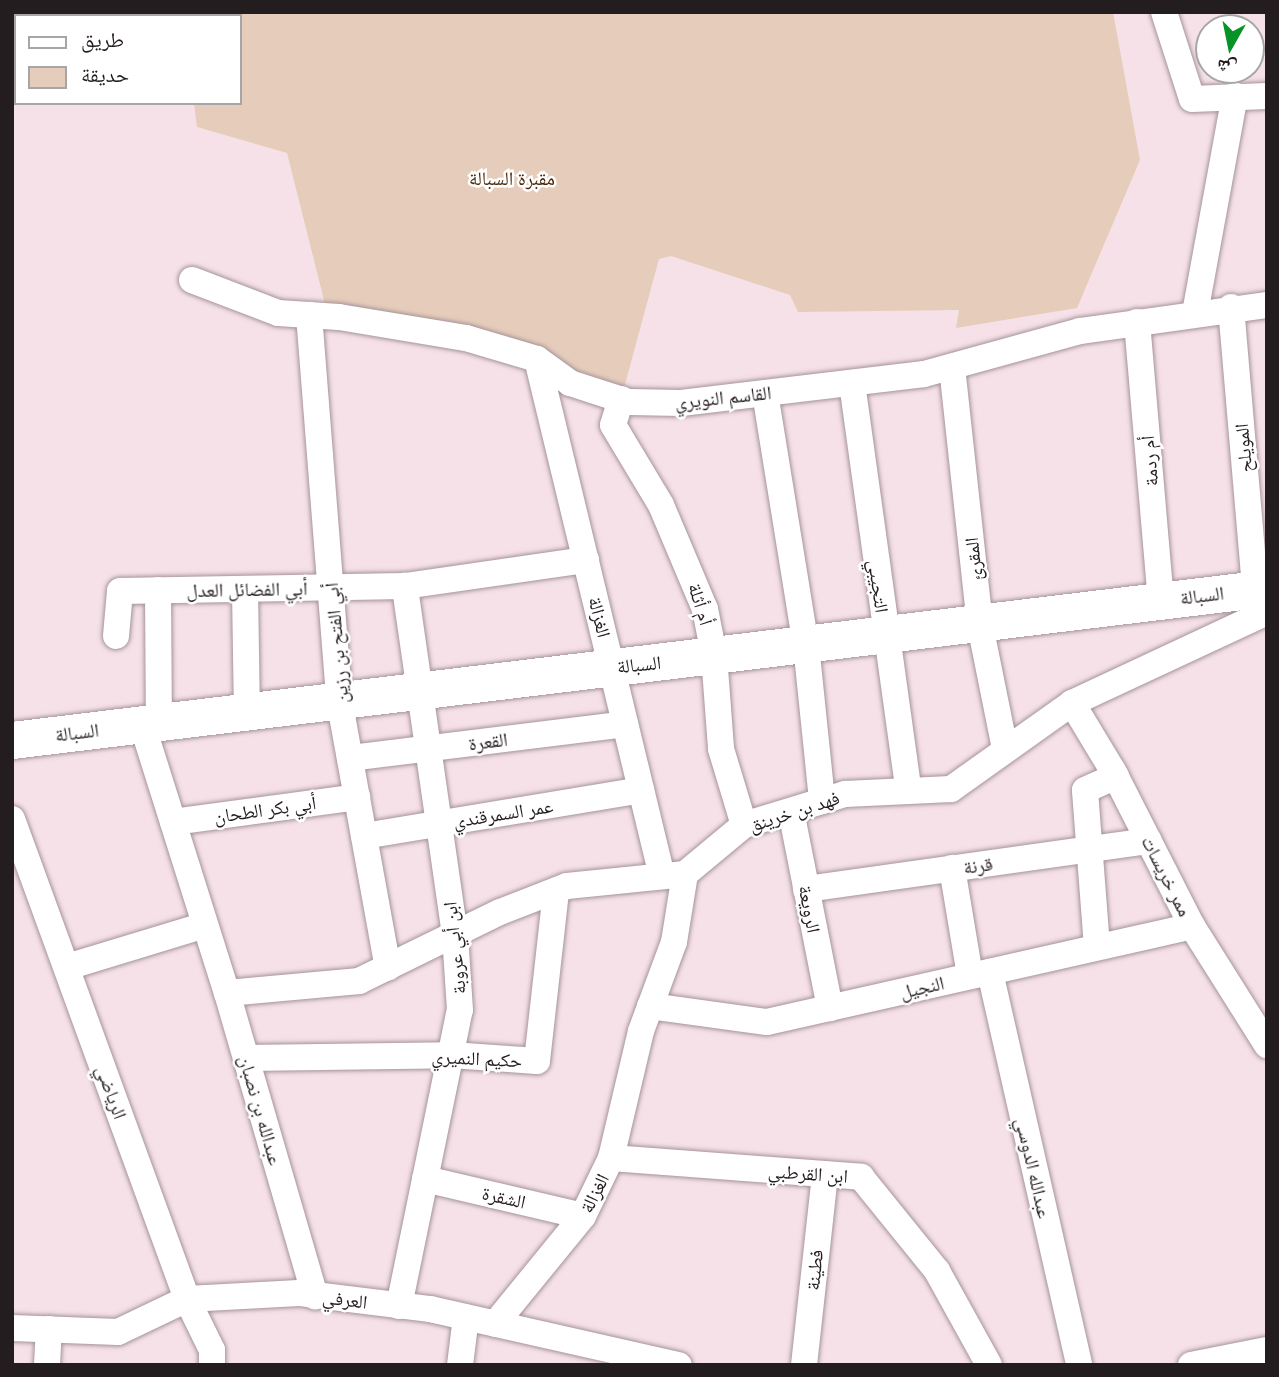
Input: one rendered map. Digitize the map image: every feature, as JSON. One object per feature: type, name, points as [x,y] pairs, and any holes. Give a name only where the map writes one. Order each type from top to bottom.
[{"type":"main road","name":"السبالة","points":[[12,740],[1161,601],[1263,596]]},
{"type":"street","points":[[1164,12],[1192,99],[1267,96]]},
{"type":"street","points":[[1195,313],[1235,96]]},
{"type":"street","name":"القاسم النويري","points":[[192,280],[278,313],[309,315],[466,338],[537,359],[570,383],[621,399],[681,403],[852,383],[952,367],[1080,331],[1231,307],[1267,306]]},
{"type":"street","name":"المويلح","points":[[1231,307],[1263,596]]},
{"type":"street","name":"أبي الفتح بن رزين","points":[[309,315],[340,699],[388,968]]},
{"type":"street","name":"أم ردمة","points":[[1137,322],[1161,601]]},
{"type":"street","name":"الغزالة","points":[[495,1324],[583,1216],[611,1158],[650,1006],[674,942],[674,875],[641,790],[537,359]]},
{"type":"street","name":"المقرئ","points":[[952,367],[980,625],[1006,749]]},
{"type":"street","name":"التجيبي","points":[[852,383],[908,788]]},
{"type":"street","points":[[765,393],[806,645],[822,801]]},
{"type":"street","name":"أم أثلة","points":[[621,399],[613,425],[661,505],[692,574],[714,655],[721,749],[744,825]]},
{"type":"street","name":"أبي الفضائل العدل","points":[[116,636],[120,591],[405,586],[586,560]]},
{"type":"street","name":"ابن أبي عروبة","points":[[399,1306],[460,1010],[455,935],[405,586]]},
{"type":"street","points":[[246,589],[247,711]]},
{"type":"street","name":"عبدالله بن نصبان","points":[[158,590],[150,723],[173,822],[227,993],[314,1296]]},
{"type":"street","name":"فهد بن خرينق","points":[[674,875],[744,825],[845,794],[908,788],[951,789],[1072,703],[1263,596]]},
{"type":"street","name":"ممر خريسات","points":[[1072,703],[1116,776],[1192,926],[1267,1045]]},
{"type":"street","name":"القعرة","points":[[350,758],[625,724]]},
{"type":"street","points":[[1097,947],[1086,790],[1116,776]]},
{"type":"street","name":"عمر السمرقندي","points":[[364,836],[641,790]]},
{"type":"street","name":"أبي بكر الطحان","points":[[173,822],[357,797]]},
{"type":"street","name":"الرويعة","points":[[791,811],[830,1008]]},
{"type":"street","name":"الرياضي","points":[[12,818],[187,1300],[212,1350],[212,1365]]},
{"type":"street","name":"قرنة","points":[[806,888],[1149,841]]},
{"type":"street","name":"عبدالله الدوسي","points":[[952,868],[1079,1365]]},
{"type":"street","points":[[227,993],[359,981],[556,891],[674,875]]},
{"type":"street","name":"حكيم النميري","points":[[246,1059],[451,1055],[537,1061],[556,891]]},
{"type":"street","points":[[67,967],[205,925]]},
{"type":"street","name":"النجيل","points":[[650,1006],[767,1022],[1192,926]]},
{"type":"street","name":"ابن القرطبي","points":[[611,1158],[861,1177],[937,1271],[989,1365]]},
{"type":"street","name":"فطينة","points":[[804,1365],[825,1174]]},
{"type":"street","name":"الشقرة","points":[[425,1179],[583,1216]]},
{"type":"street","name":"العرفي","points":[[12,1328],[118,1332],[187,1300],[314,1296],[466,1317],[666,1363]]},
{"type":"street","points":[[460,1365],[466,1317]]},
{"type":"street","points":[[47,1365],[50,1329]]},
{"type":"street","points":[[1191,1365],[1267,1350]]},
{"type":"green space","name":"مقبرة السبالة","points":[[182,12],[1113,12],[1140,160],[1077,308],[956,328],[959,310],[798,312],[790,295],[671,256],[659,259],[621,399],[537,359],[328,316],[287,153],[197,127],[194,105],[242,105],[242,14]]}]
